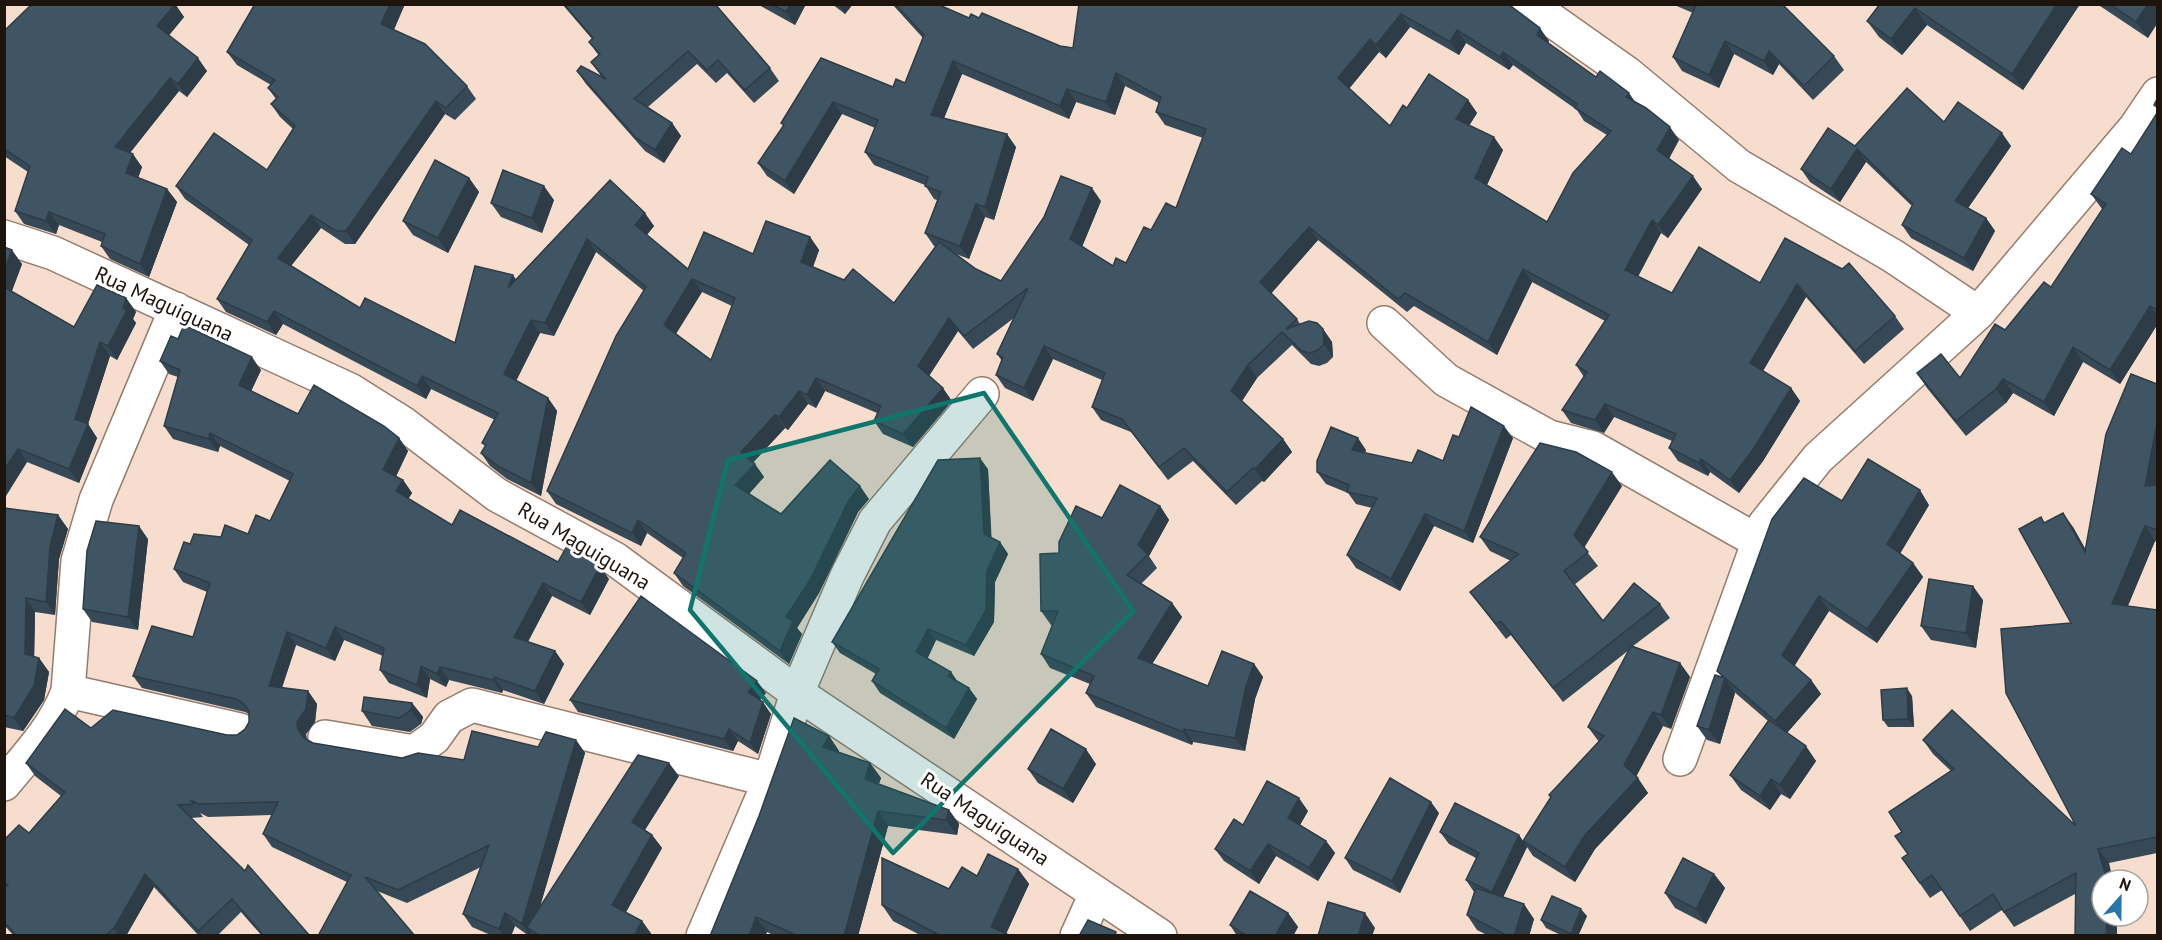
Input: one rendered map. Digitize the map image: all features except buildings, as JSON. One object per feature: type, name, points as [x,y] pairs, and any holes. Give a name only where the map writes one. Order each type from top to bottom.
[{"type":"street","points":[[1529,4],[1628,74],[1739,166],[1893,256],[1978,313]]},
{"type":"street","points":[[1680,759],[1765,524],[1818,458],[1978,313],[2135,128],[2157,94]]},
{"type":"street","name":"Rua Maguiguana","points":[[4,237],[53,253],[350,390],[404,424],[497,495],[615,560],[797,693],[1160,936]]},
{"type":"street","points":[[4,784],[62,710],[68,691],[78,561],[96,500],[176,309]]},
{"type":"street","points":[[1384,323],[1446,380],[1549,437],[1593,448],[1759,542]]},
{"type":"street","points":[[704,936],[770,780],[797,693],[847,576],[875,521],[981,394]]},
{"type":"street","points":[[68,691],[240,730]]},
{"type":"street","points":[[325,737],[414,752],[434,738],[449,717],[472,705],[770,780]]},
{"type":"street","points":[[1077,936],[1095,894]]},
{"type":"highlighted area","points":[[984,393],[1133,611],[893,853],[690,610],[728,460]]}]
